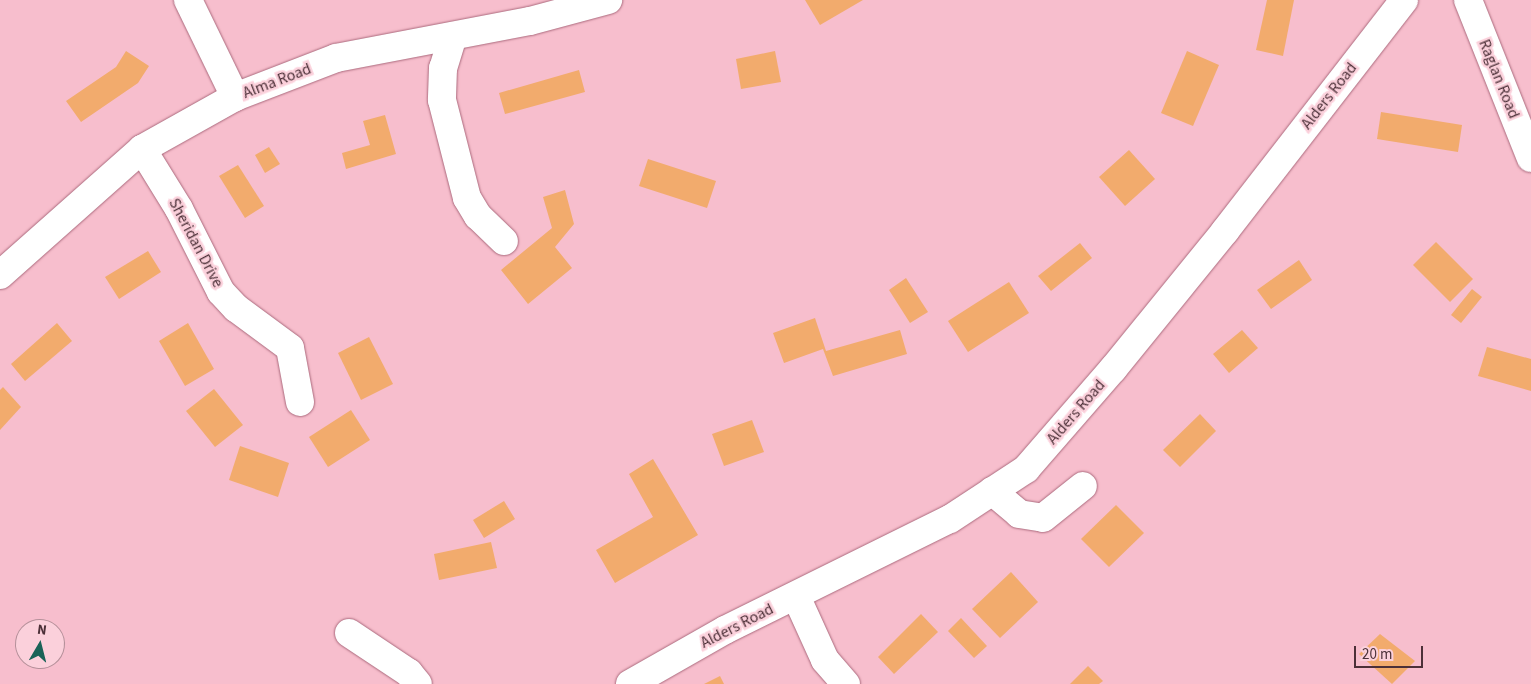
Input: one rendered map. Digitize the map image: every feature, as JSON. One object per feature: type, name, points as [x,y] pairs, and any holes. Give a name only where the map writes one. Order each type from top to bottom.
[{"type":"street","points":[[188,0],[234,97]]},
{"type":"street","name":"Alma Road","points":[[0,275],[142,148],[234,97],[336,58],[530,21],[608,0]]},
{"type":"street","name":"Alders Road","points":[[630,684],[725,630],[950,518],[1026,469],[1113,369],[1225,231],[1404,0]]},
{"type":"street","name":"Raglan Road","points":[[1468,0],[1531,158]]},
{"type":"street","points":[[453,36],[443,68],[442,100],[467,198],[478,216],[504,241]]},
{"type":"street","name":"Sheridan Drive","points":[[142,148],[179,209],[221,292],[236,308],[290,348],[300,402]]},
{"type":"street","points":[[992,491],[1019,514],[1043,518],[1083,486]]},
{"type":"street","points":[[796,596],[825,660],[846,684]]},
{"type":"street","points":[[349,632],[409,673],[418,684]]},
{"type":"building","points":[[805,0],[863,0],[820,25]]},
{"type":"building","points":[[1267,0],[1294,0],[1283,56],[1256,50]]},
{"type":"building","points":[[126,51],[149,66],[138,83],[81,122],[66,101],[116,67]]},
{"type":"building","points":[[775,51],[781,82],[741,89],[736,59]]},
{"type":"building","points":[[1187,51],[1219,65],[1193,126],[1161,113]]},
{"type":"building","points":[[579,70],[585,92],[505,114],[499,93]]},
{"type":"building","points":[[1381,112],[1462,125],[1458,152],[1377,139]]},
{"type":"building","points":[[385,115],[396,154],[346,169],[342,153],[370,145],[363,121]]},
{"type":"building","points":[[269,147],[280,164],[265,173],[255,155]]},
{"type":"building","points":[[1129,150],[1155,179],[1125,206],[1099,177]]},
{"type":"building","points":[[648,159],[716,181],[707,208],[639,186]]},
{"type":"building","points":[[238,165],[264,206],[245,218],[219,176]]},
{"type":"building","points":[[565,190],[574,224],[555,247],[572,268],[528,304],[501,270],[552,228],[543,197]]},
{"type":"building","points":[[1436,242],[1473,279],[1450,302],[1413,265]]},
{"type":"building","points":[[1080,243],[1092,258],[1051,291],[1038,276]]},
{"type":"building","points":[[148,251],[161,272],[119,299],[105,277]]},
{"type":"building","points":[[1299,260],[1312,280],[1271,309],[1257,290]]},
{"type":"building","points":[[906,278],[928,312],[910,323],[889,290]]},
{"type":"building","points":[[1009,282],[1029,313],[968,352],[948,321]]},
{"type":"building","points":[[1472,289],[1482,297],[1461,323],[1451,315]]},
{"type":"building","points":[[815,318],[826,351],[900,330],[907,354],[833,376],[823,349],[784,363],[773,333]]},
{"type":"building","points":[[57,323],[72,341],[25,381],[11,364]]},
{"type":"building","points":[[188,323],[214,369],[185,386],[159,341]]},
{"type":"building","points":[[1242,330],[1258,348],[1229,373],[1213,354]]},
{"type":"building","points":[[369,337],[393,384],[361,400],[338,353]]},
{"type":"building","points":[[1487,347],[1531,359],[1531,391],[1478,376]]},
{"type":"building","points":[[3,387],[21,407],[0,430],[0,390]]},
{"type":"building","points":[[214,389],[243,425],[215,447],[186,411]]},
{"type":"building","points":[[351,410],[370,440],[328,467],[309,437]]},
{"type":"building","points":[[1200,414],[1216,431],[1180,467],[1163,450]]},
{"type":"building","points":[[752,420],[764,452],[724,466],[712,434]]},
{"type":"building","points":[[240,446],[289,463],[278,497],[229,480]]},
{"type":"building","points":[[653,459],[698,535],[615,583],[596,550],[653,517],[629,474]]},
{"type":"building","points":[[504,501],[515,519],[484,538],[473,520]]},
{"type":"building","points":[[1116,505],[1144,533],[1109,567],[1081,539]]},
{"type":"building","points":[[491,542],[497,568],[439,580],[434,554]]},
{"type":"building","points":[[1011,572],[1038,602],[1000,638],[972,609]]},
{"type":"building","points":[[921,614],[938,632],[894,674],[878,657]]},
{"type":"building","points":[[961,618],[987,646],[974,658],[948,631]]},
{"type":"building","points":[[1380,634],[1415,661],[1392,684],[1359,654]]},
{"type":"building","points":[[1088,666],[1103,681],[1099,684],[1070,684]]},
{"type":"building","points":[[720,676],[724,684],[704,684]]}]
